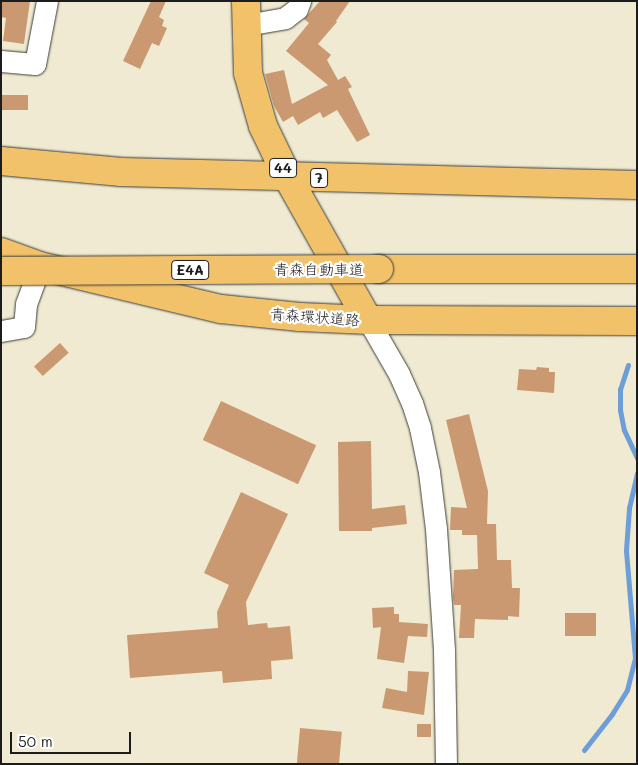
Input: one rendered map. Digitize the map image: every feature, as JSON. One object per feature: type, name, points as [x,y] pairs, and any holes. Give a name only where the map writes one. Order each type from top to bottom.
[{"type":"main road","name":"44","points":[[246,13],[248,73],[252,94],[264,126],[288,178],[368,320]]},
{"type":"main road","name":"7","points":[[1,161],[121,172],[288,178],[637,185]]},
{"type":"main road","name":"青森環状道路","points":[[1,252],[40,266],[221,309],[300,317],[368,320],[637,321]]},
{"type":"main road","name":"青森自動車道","points":[[1,271],[637,269]]},
{"type":"street","points":[[1,61],[36,64],[47,1]]},
{"type":"street","points":[[246,13],[285,18],[297,9],[300,1]]},
{"type":"street","points":[[1,331],[24,327],[26,304],[40,266]]},
{"type":"street","points":[[368,320],[400,374],[412,403],[420,428],[429,472],[436,529],[444,650],[446,764]]},
{"type":"building","points":[[1,1],[30,1],[24,44],[3,41],[6,18],[1,17]]},
{"type":"building","points":[[151,1],[166,1],[159,17],[164,20],[162,26],[167,28],[159,46],[152,43],[140,69],[123,61]]},
{"type":"building","points":[[320,1],[350,1],[337,22],[318,44],[331,55],[327,60],[338,80],[345,76],[352,87],[348,89],[370,135],[357,142],[337,110],[323,118],[320,112],[298,125],[293,116],[283,122],[274,106],[265,74],[284,70],[292,104],[328,85],[286,51],[309,23],[304,19]]},
{"type":"building","points":[[1,95],[28,95],[28,110],[1,110]]},
{"type":"building","points":[[60,343],[69,353],[43,376],[34,366]]},
{"type":"building","points":[[537,367],[549,368],[549,372],[555,372],[554,393],[517,390],[519,369],[536,370]]},
{"type":"building","points":[[221,401],[316,445],[298,484],[203,440]]},
{"type":"building","points":[[469,414],[488,491],[487,524],[496,524],[497,560],[511,560],[512,588],[520,588],[519,617],[508,616],[508,620],[475,619],[474,638],[459,638],[461,605],[454,605],[454,570],[478,569],[477,535],[462,535],[462,530],[450,530],[451,507],[467,508],[446,420]]},
{"type":"building","points":[[371,441],[372,509],[405,505],[407,524],[372,528],[372,531],[339,531],[338,442]]},
{"type":"building","points":[[241,492],[288,514],[246,602],[248,625],[267,623],[268,628],[290,626],[293,659],[271,661],[272,679],[223,683],[222,671],[130,678],[127,635],[218,628],[217,612],[229,585],[204,573]]},
{"type":"building","points":[[394,607],[394,614],[399,614],[399,622],[428,624],[427,637],[408,636],[404,663],[377,659],[381,627],[373,628],[372,608]]},
{"type":"building","points":[[565,613],[596,613],[596,636],[565,636]]},
{"type":"building","points":[[408,671],[429,672],[424,715],[382,708],[386,688],[407,692]]},
{"type":"building","points":[[417,724],[431,724],[431,737],[417,737]]},
{"type":"building","points":[[300,728],[342,732],[339,764],[297,764]]},
{"type":"waterway","points":[[628,365],[620,389],[620,410],[624,430],[637,458]]},
{"type":"waterway","points":[[584,750],[612,714],[627,690],[635,658],[626,550],[629,508],[637,473]]}]
